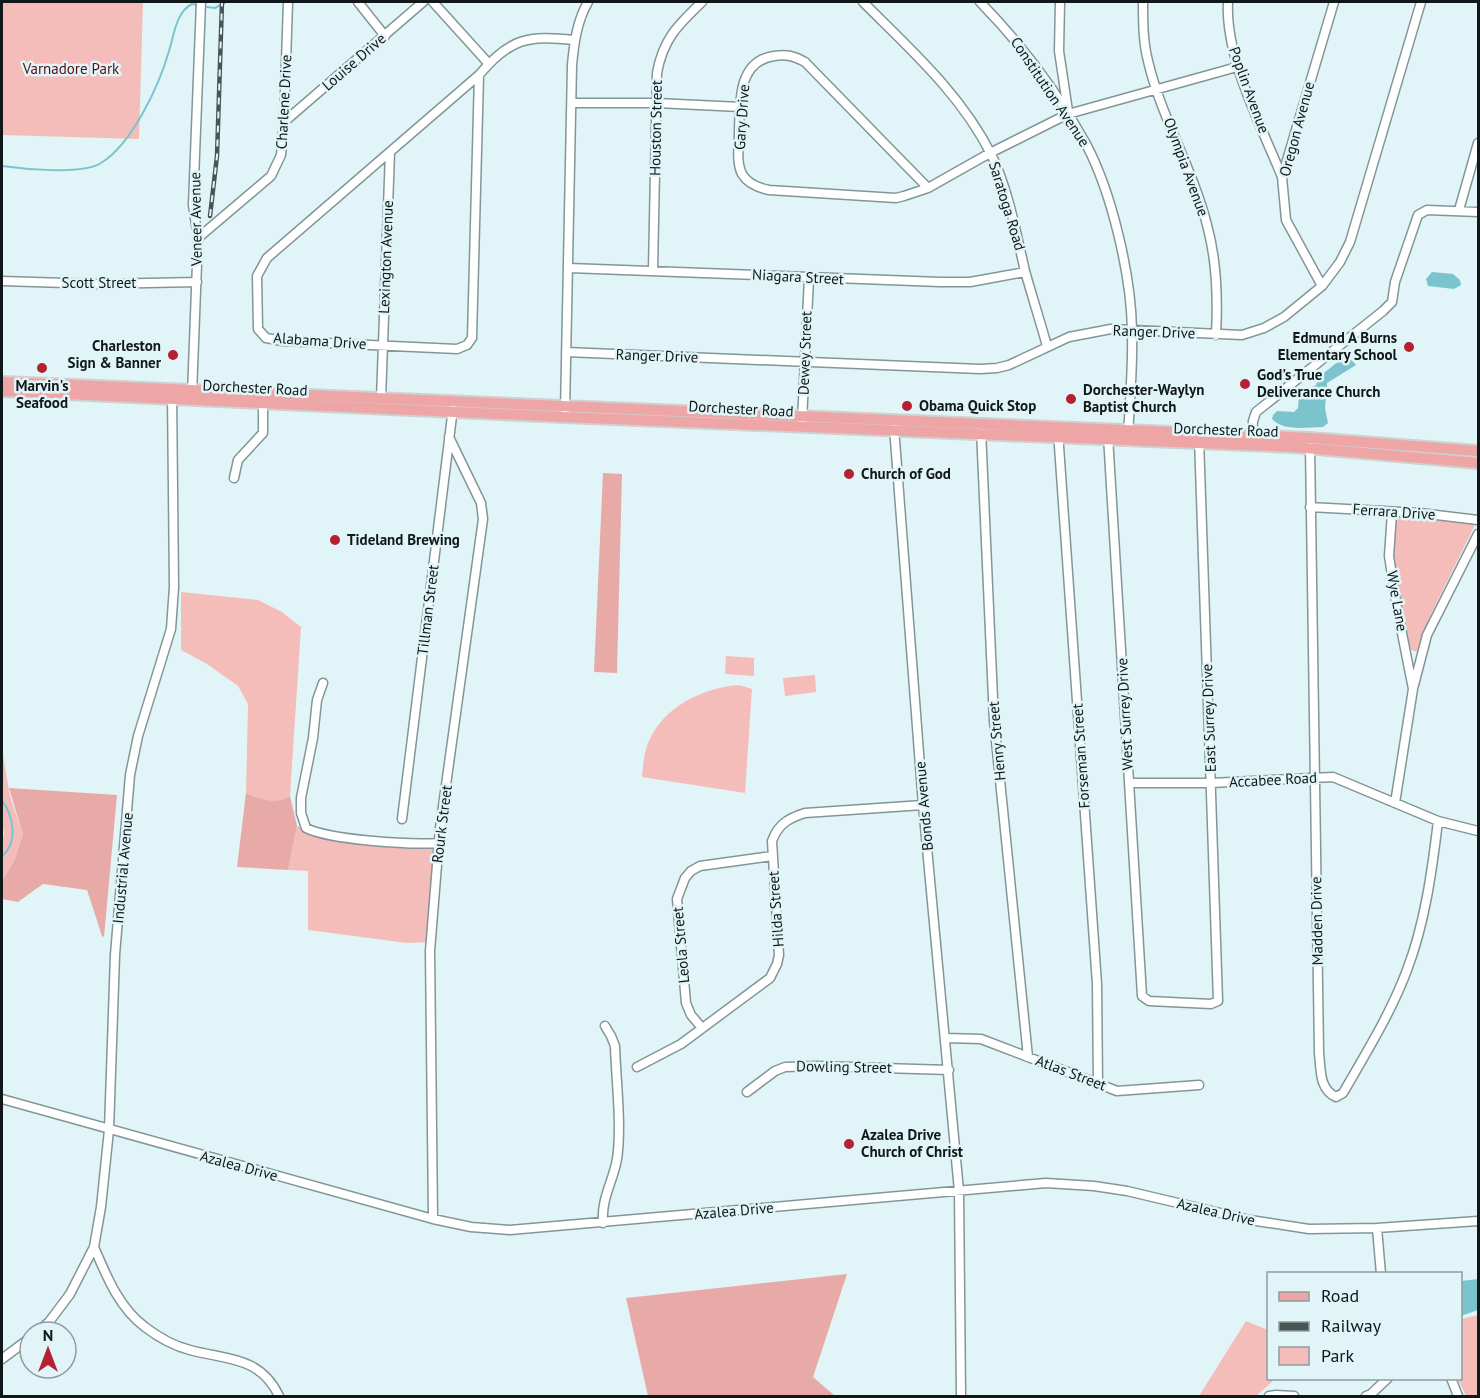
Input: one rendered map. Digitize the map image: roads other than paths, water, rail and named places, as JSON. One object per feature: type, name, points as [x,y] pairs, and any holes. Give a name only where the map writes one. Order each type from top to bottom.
[{"type":"main road","name":"Dorchester Road","points":[[2,382],[192,396],[1479,451]]},
{"type":"main road","name":"Dorchester Road","points":[[2,391],[172,395]]},
{"type":"main road","name":"Dorchester Road","points":[[263,399],[381,399],[453,407]]},
{"type":"main road","name":"Dorchester Road","points":[[1310,444],[1479,463]]},
{"type":"street","name":"Veneer Avenue","points":[[192,396],[198,238],[193,205],[201,2]]},
{"type":"street","name":"Charlene Drive","points":[[198,238],[271,176],[281,155],[288,2]]},
{"type":"street","points":[[358,2],[385,36]]},
{"type":"street","name":"Louise Drive","points":[[284,122],[423,2]]},
{"type":"street","points":[[433,2],[489,64]]},
{"type":"street","points":[[565,412],[574,40],[583,10],[588,2]]},
{"type":"street","name":"Houston Street","points":[[653,270],[657,73],[665,44],[681,23],[702,2]]},
{"type":"street","name":"Saratoga Road","points":[[863,2],[940,80],[968,116],[990,153],[997,167],[1015,226],[1047,346]]},
{"type":"street","name":"Constitution Avenue","points":[[980,2],[1011,34],[1068,114],[1087,146],[1103,186],[1116,227],[1126,272],[1132,329],[1128,436]]},
{"type":"street","points":[[1060,2],[1059,51],[1068,114]]},
{"type":"street","name":"Olympia Avenue","points":[[1143,2],[1145,49],[1157,90],[1208,226],[1218,304],[1216,335]]},
{"type":"street","name":"Poplin Avenue","points":[[1228,2],[1230,37],[1238,67],[1282,177]]},
{"type":"street","name":"Oregon Avenue","points":[[1323,286],[1286,220],[1282,177],[1334,2]]},
{"type":"street","name":"Ranger Drive","points":[[567,352],[996,368],[1009,365],[1068,337],[1111,329],[1242,335],[1264,328],[1284,316],[1323,286],[1340,262],[1350,242],[1421,2]]},
{"type":"street","name":"Alabama Drive","points":[[479,75],[472,338],[466,345],[457,349],[283,341],[266,338],[258,329],[257,276],[267,258],[508,48],[526,39],[546,37],[574,40]]},
{"type":"street","name":"Gary Drive","points":[[928,188],[805,62],[795,56],[785,54],[769,57],[750,68],[744,80],[740,108],[740,167],[747,180],[770,190],[896,198],[928,188],[990,153],[1068,114],[1238,67]]},
{"type":"street","points":[[573,103],[740,108]]},
{"type":"street","points":[[1459,210],[1479,143]]},
{"type":"street","name":"Lexington Avenue","points":[[381,399],[390,152]]},
{"type":"street","points":[[1252,441],[1256,412],[1392,302],[1395,282],[1418,215],[1427,210],[1479,212]]},
{"type":"street","name":"Niagara Street","points":[[569,268],[970,282],[1026,272]]},
{"type":"street","name":"Dewey Street","points":[[802,422],[809,278]]},
{"type":"street","name":"Scott Street","points":[[2,281],[98,284],[197,282]]},
{"type":"street","name":"Industrial Avenue","points":[[50,1320],[69,1295],[94,1247],[106,1171],[115,955],[130,775],[138,736],[171,629],[174,587],[172,395]]},
{"type":"street","points":[[234,478],[238,460],[263,433],[263,399]]},
{"type":"street","name":"Tillman Street","points":[[402,819],[453,407]]},
{"type":"street","name":"Bonds Avenue","points":[[894,426],[923,805],[959,1191],[961,1396]]},
{"type":"street","name":"Henry Street","points":[[981,429],[994,721],[1028,1057]]},
{"type":"street","name":"Forseman Street","points":[[1058,433],[1097,984],[1098,1084]]},
{"type":"street","name":"West Surrey Drive","points":[[1108,436],[1142,996],[1149,1001],[1211,1004],[1218,1001]]},
{"type":"street","name":"Rourk Street","points":[[433,1220],[430,951],[439,843],[483,519],[481,503],[449,437]]},
{"type":"street","name":"East Surrey Drive","points":[[1199,439],[1218,1001]]},
{"type":"street","name":"Madden Drive","points":[[1310,444],[1319,1053],[1323,1086],[1328,1094],[1336,1097],[1343,1093],[1379,1030],[1408,969],[1430,885],[1438,821]]},
{"type":"street","name":"Ferrara Drive","points":[[1310,507],[1430,514],[1479,520]]},
{"type":"street","name":"Wye Lane","points":[[1392,513],[1389,556],[1413,689]]},
{"type":"street","name":"Wye Lane","points":[[1395,803],[1413,689],[1427,635],[1471,545],[1479,534]]},
{"type":"street","points":[[323,683],[316,700],[314,738],[302,798],[301,813],[306,828],[316,832],[352,837],[419,844],[439,843]]},
{"type":"street","name":"Accabee Road","points":[[1129,783],[1211,783],[1333,777],[1438,821],[1479,831]]},
{"type":"street","name":"Hilda Street","points":[[637,1067],[681,1044],[770,978],[779,955],[772,856],[775,831],[791,818],[805,813],[923,805]]},
{"type":"street","name":"Leola Street","points":[[702,1028],[691,1015],[686,1003],[676,909],[680,889],[691,871],[700,866],[772,856]]},
{"type":"street","points":[[603,1223],[603,1203],[616,1162],[618,1136],[615,1046],[612,1036],[604,1026]]},
{"type":"street","name":"Atlas Street","points":[[946,1038],[981,1039],[1117,1090],[1199,1086]]},
{"type":"street","name":"Dowling Street","points":[[747,1092],[784,1067],[949,1070]]},
{"type":"street","name":"Azalea Drive","points":[[2,1100],[433,1220],[471,1227],[510,1230],[603,1223],[1047,1183],[1094,1185],[1262,1222],[1309,1229],[1377,1228],[1479,1221]]},
{"type":"street","points":[[1377,1228],[1381,1272]]},
{"type":"street","points":[[94,1247],[106,1276],[123,1304],[143,1326],[165,1340],[189,1350],[232,1358],[248,1364],[269,1379],[277,1396]]},
{"type":"street","points":[[2,1359],[18,1347]]},
{"type":"street","points":[[1366,1396],[1386,1380]]},
{"type":"street","points":[[1452,1380],[1458,1396]]},
{"type":"street","points":[[1269,1396],[1294,1396]]},
{"type":"water","points":[[1432,272],[1453,274],[1460,280],[1461,285],[1454,289],[1428,286],[1426,279]]},
{"type":"water","points":[[1347,357],[1356,365],[1327,383],[1325,408],[1328,423],[1323,427],[1296,428],[1283,426],[1272,419],[1277,411],[1294,412],[1298,408],[1299,393],[1316,385],[1319,377]]},
{"type":"water","points":[[1478,1279],[1478,1310],[1462,1316],[1462,1281]]},
{"type":"waterway","points":[[207,7],[215,8],[226,2]]},
{"type":"waterway","points":[[2,166],[53,170],[81,169],[101,163],[112,154],[134,128],[159,81],[182,12],[192,4],[197,5]]},
{"type":"waterway","points":[[2,800],[9,814],[12,829],[11,844],[2,856]]},
{"type":"railway","points":[[210,216],[217,156],[222,2]]},
{"type":"place","name":"Edmund A Burns Elementary School","points":[[1409,347]]},
{"type":"place","name":"Charleston Sign & Banner","points":[[173,355]]},
{"type":"place","name":"Marvin's Seafood","points":[[42,368]]},
{"type":"place","name":"God's True Deliverance Church","points":[[1245,384]]},
{"type":"place","name":"Dorchester-Waylyn Baptist Church","points":[[1071,399]]},
{"type":"place","name":"Obama Quick Stop","points":[[907,406]]},
{"type":"place","name":"Church of God","points":[[849,474]]},
{"type":"place","name":"Tideland Brewing","points":[[335,540]]},
{"type":"place","name":"Azalea Drive Church of Christ","points":[[849,1144]]},
{"type":"park label","name":"Varnadore Park","points":[[71,69]]}]
